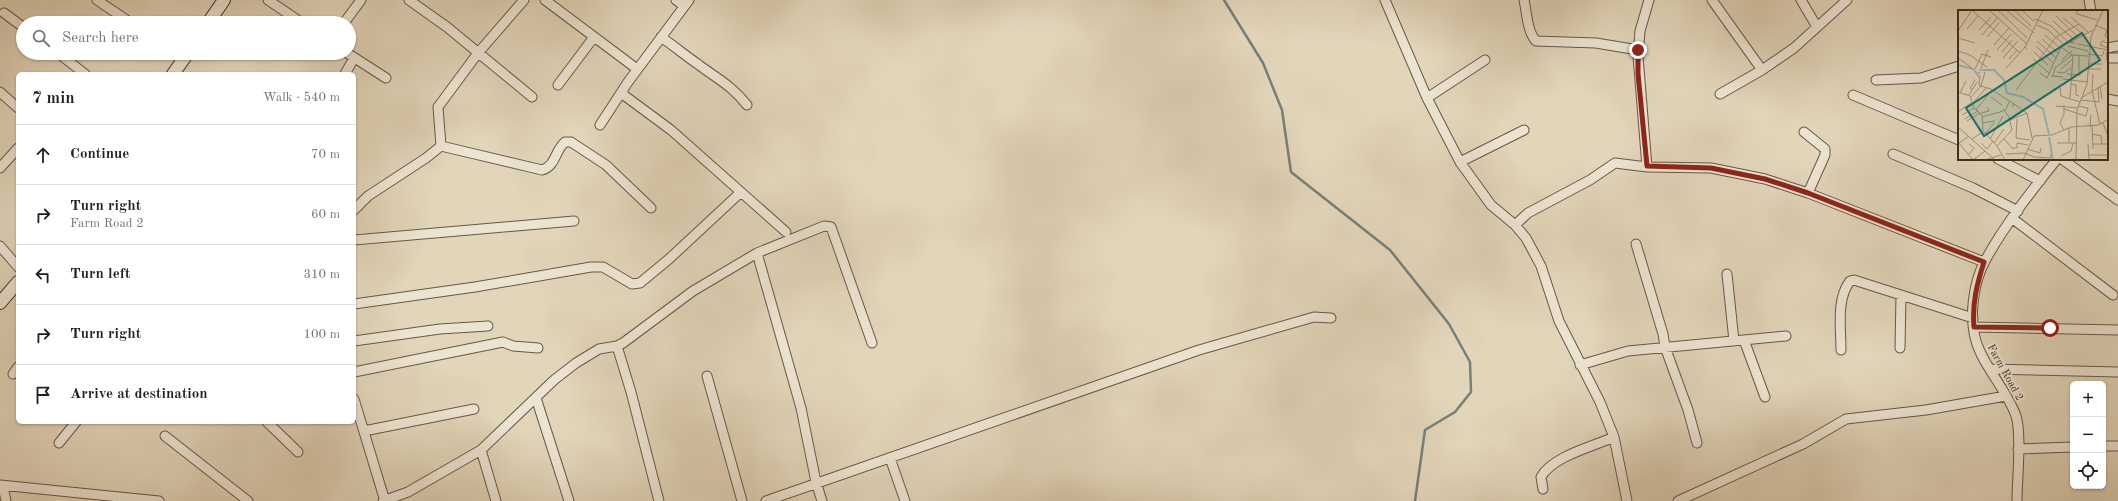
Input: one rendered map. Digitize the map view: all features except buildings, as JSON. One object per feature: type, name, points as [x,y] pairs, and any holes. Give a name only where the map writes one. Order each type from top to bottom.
[{"type":"main road","points":[[213,16],[224,0]]},
{"type":"main road","points":[[174,72],[180,60]]},
{"type":"main road","points":[[0,303],[16,284]]},
{"type":"street","points":[[97,0],[121,16]]},
{"type":"street","points":[[268,0],[292,16]]},
{"type":"street","points":[[349,16],[361,0]]},
{"type":"street","points":[[409,0],[447,27],[532,96]]},
{"type":"street","points":[[441,146],[438,107],[478,53],[524,0]]},
{"type":"street","points":[[545,0],[637,69]]},
{"type":"street","points":[[600,125],[637,69],[687,3],[676,0]]},
{"type":"street","points":[[1385,0],[1427,98],[1460,162],[1491,205],[1515,225],[1526,238],[1541,266],[1559,321],[1600,402],[1614,437],[1627,501]]},
{"type":"street","points":[[1524,0],[1531,31],[1536,41],[1596,43],[1638,50]]},
{"type":"street","points":[[1647,166],[1638,74],[1638,50],[1640,31],[1649,0]]},
{"type":"street","points":[[1712,0],[1762,70]]},
{"type":"street","points":[[1801,0],[1817,26]]},
{"type":"street","points":[[1720,94],[1762,70],[1794,48],[1847,0]]},
{"type":"street","points":[[2089,0],[2091,10]]},
{"type":"street","points":[[4,12],[16,21]]},
{"type":"street","points":[[558,85],[594,37]]},
{"type":"street","points":[[661,37],[700,66],[723,80],[735,90],[747,105]]},
{"type":"street","points":[[2108,48],[2118,46]]},
{"type":"street","points":[[67,60],[82,72]]},
{"type":"street","points":[[346,72],[349,60]]},
{"type":"street","points":[[356,60],[386,78]]},
{"type":"street","points":[[1427,98],[1485,60]]},
{"type":"street","points":[[1876,80],[1921,78],[1958,66]]},
{"type":"street","points":[[0,92],[16,106]]},
{"type":"street","points":[[621,93],[671,130],[786,232]]},
{"type":"street","points":[[1853,95],[1958,140]]},
{"type":"street","points":[[2108,99],[2118,101]]},
{"type":"street","points":[[1460,162],[1524,130]]},
{"type":"street","points":[[1804,132],[1825,149],[1825,155],[1808,193]]},
{"type":"street","points":[[441,146],[542,170],[549,168],[560,146],[565,142],[571,142],[606,165],[651,208]]},
{"type":"street","points":[[356,208],[368,196],[426,158],[441,146]]},
{"type":"street","points":[[0,168],[16,150]]},
{"type":"street","points":[[1893,154],[1973,188],[2018,211]]},
{"type":"street","points":[[2000,160],[2040,181]]},
{"type":"street","name":"Farm Road 2","points":[[2017,501],[2018,449],[2016,417],[1976,341],[1972,306],[1977,283],[1984,262],[2018,211],[2056,160]]},
{"type":"street","points":[[2063,160],[2118,200]]},
{"type":"street","points":[[1515,225],[1528,213],[1590,180],[1615,163],[1647,166],[1711,168],[1765,179],[1808,193],[1984,262]]},
{"type":"street","points":[[356,304],[475,287],[592,267],[603,268],[632,284],[640,283],[669,259],[741,192]]},
{"type":"street","points":[[2013,219],[2113,295]]},
{"type":"street","points":[[356,240],[574,221]]},
{"type":"street","points":[[356,405],[384,501],[408,492],[481,450],[554,380],[576,363],[599,349],[617,346],[693,291],[757,253],[824,226],[831,228],[872,343]]},
{"type":"street","points":[[1636,244],[1663,334],[1665,347],[1688,410],[1697,443]]},
{"type":"street","points":[[0,246],[16,264]]},
{"type":"street","points":[[757,253],[801,408],[816,482],[822,501]]},
{"type":"street","points":[[1727,274],[1734,341]]},
{"type":"street","points":[[1841,350],[1841,306],[1846,286],[1850,281],[1854,280],[1901,295],[1974,322],[2118,330]]},
{"type":"street","points":[[1900,348],[1901,295]]},
{"type":"street","points":[[766,501],[816,482],[890,458],[1199,350],[1314,317],[1331,318]]},
{"type":"street","points":[[356,341],[440,329],[488,326]]},
{"type":"street","points":[[1580,365],[1628,351],[1786,336]]},
{"type":"street","points":[[1744,340],[1765,397]]},
{"type":"street","points":[[356,372],[503,342],[513,346],[538,348]]},
{"type":"street","points":[[617,346],[631,392],[659,501]]},
{"type":"street","points":[[1990,369],[2118,372]]},
{"type":"street","points":[[707,376],[742,501]]},
{"type":"street","points":[[1678,501],[1803,444],[1846,419],[1926,410],[2006,396]]},
{"type":"street","points":[[536,398],[569,501]]},
{"type":"street","points":[[364,431],[474,409]]},
{"type":"street","points":[[59,444],[74,424]]},
{"type":"street","points":[[269,424],[298,452]]},
{"type":"street","points":[[165,436],[248,501]]},
{"type":"street","points":[[1543,489],[1541,477],[1546,468],[1560,460],[1614,437]]},
{"type":"street","points":[[2106,446],[2118,446]]},
{"type":"street","points":[[2018,449],[2070,447]]},
{"type":"street","points":[[481,450],[496,501]]},
{"type":"street","points":[[890,458],[905,501]]},
{"type":"street","points":[[6,501],[1,485],[87,498],[159,501]]},
{"type":"street","points":[[408,492],[411,501]]},
{"type":"waterway","points":[[1224,0],[1263,63],[1282,110],[1291,172],[1390,250],[1449,324],[1470,362],[1471,392],[1455,412],[1425,430],[1415,501]]},
{"type":"route","points":[[1638,50],[1638,74],[1647,166],[1711,168],[1765,179],[1808,193],[1882,224],[1984,262],[1977,283],[1972,306],[1974,327],[2050,328]]}]
